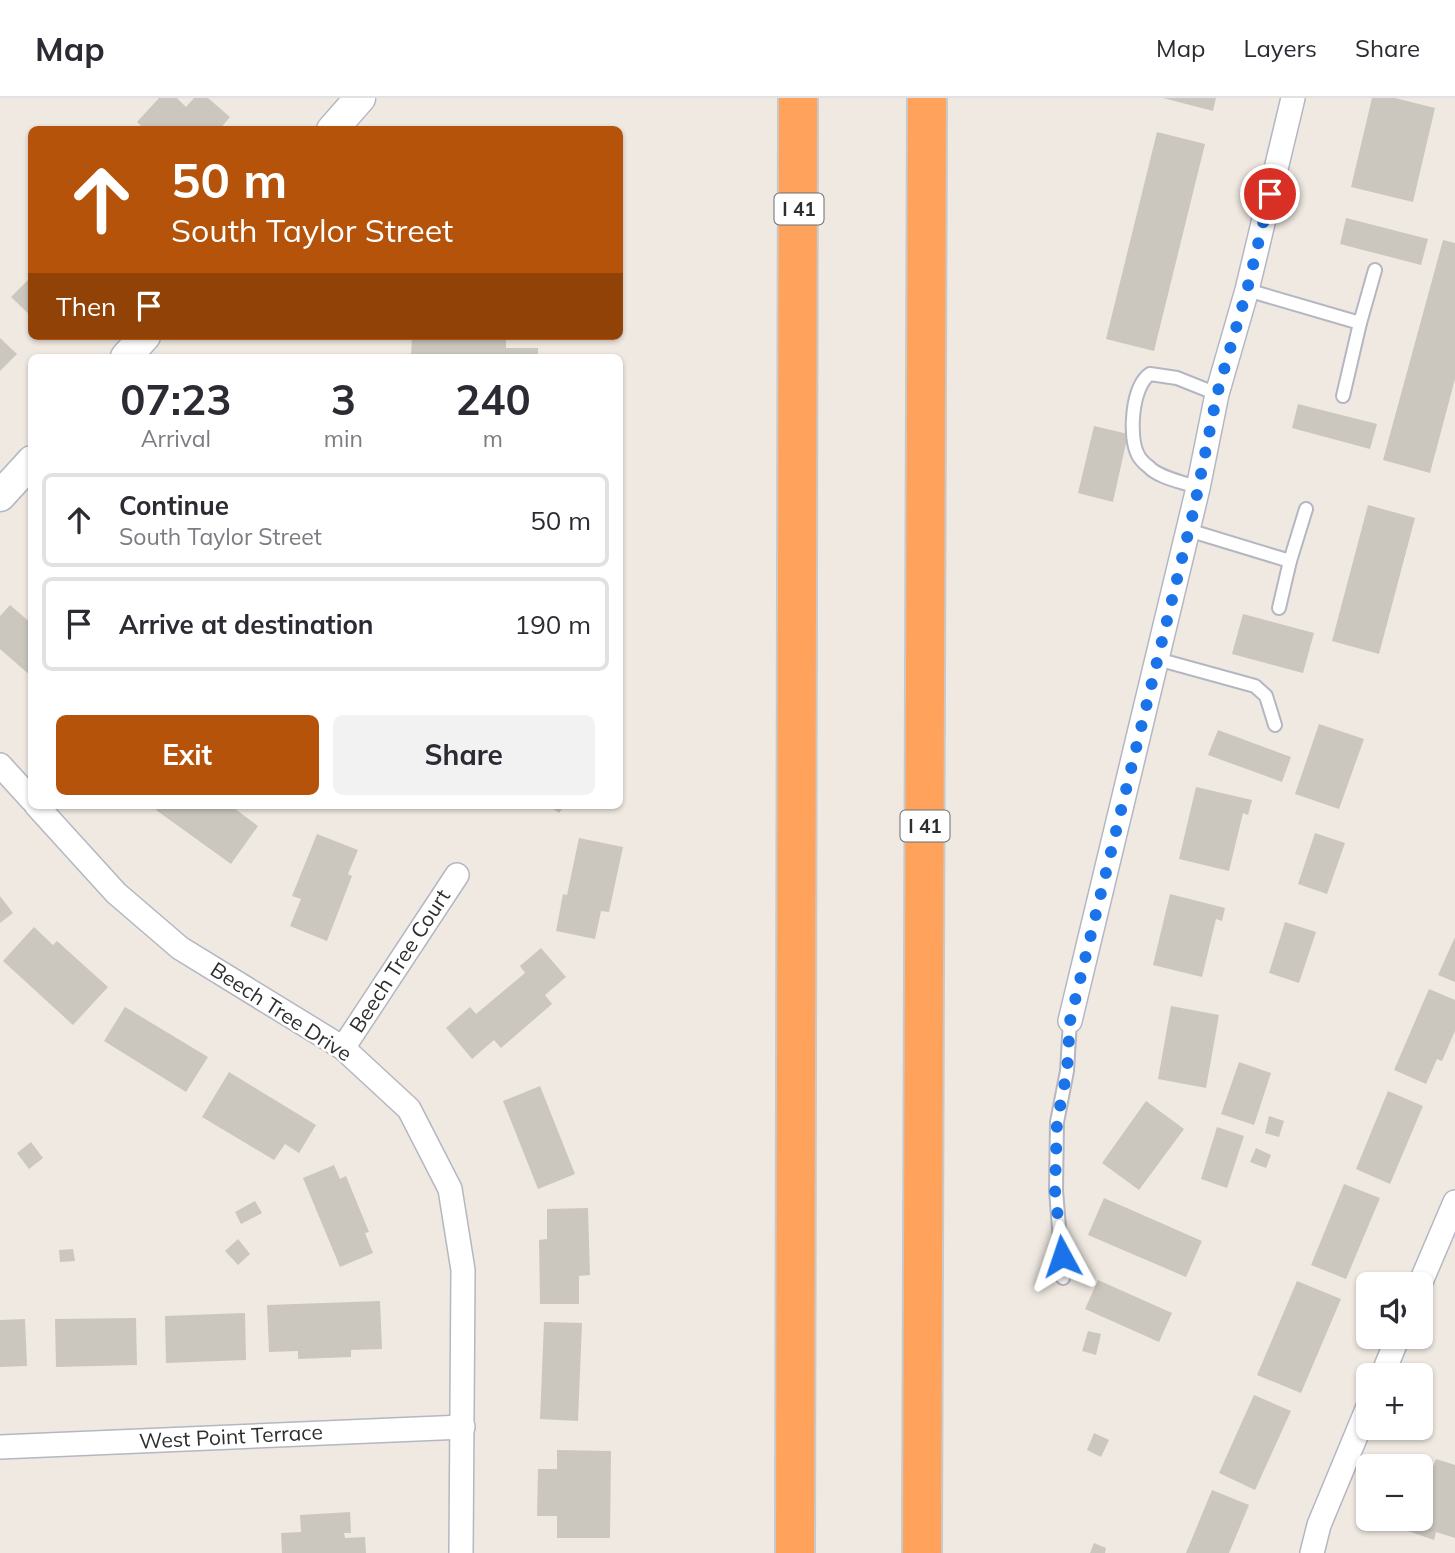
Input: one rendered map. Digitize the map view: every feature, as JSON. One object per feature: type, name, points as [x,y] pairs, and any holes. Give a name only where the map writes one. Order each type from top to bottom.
[{"type":"highway","name":"I 41","points":[[795,1553],[798,98]]},
{"type":"highway","name":"I 41","points":[[922,1553],[927,98]]},
{"type":"street","points":[[336,126],[360,98]]},
{"type":"street","points":[[1070,1021],[1198,488],[1217,394],[1247,290],[1293,98]]},
{"type":"street","points":[[129,354],[141,340]]},
{"type":"street","points":[[0,496],[28,465]]},
{"type":"street","points":[[0,765],[28,796]]},
{"type":"street","name":"Beech Tree Drive","points":[[40,809],[116,894],[180,948],[343,1048],[409,1109],[450,1189],[463,1270],[461,1553]]},
{"type":"street","name":"Beech Tree Court","points":[[343,1048],[457,875]]},
{"type":"street","points":[[1425,1272],[1455,1202]]},
{"type":"street","name":"West Point Terrace","points":[[0,1447],[463,1427]]},
{"type":"street","points":[[1312,1553],[1319,1525],[1356,1436]]},
{"type":"lane","points":[[1342,396],[1375,270]]},
{"type":"lane","points":[[1247,290],[1360,323]]},
{"type":"lane","points":[[1198,488],[1151,470],[1137,454],[1132,425],[1139,386],[1150,374],[1177,378],[1217,394]]},
{"type":"lane","points":[[1279,608],[1306,509]]},
{"type":"lane","points":[[1188,530],[1290,561]]},
{"type":"lane","points":[[1157,659],[1255,686],[1266,696],[1275,725]]},
{"type":"lane","points":[[1063,1278],[1055,1190],[1057,1122],[1067,1071],[1070,1021]]},
{"type":"building","points":[[159,98],[177,98],[186,107],[194,98],[208,98],[230,117],[222,126],[141,126],[137,122]]},
{"type":"building","points":[[1163,98],[1216,98],[1213,111]]},
{"type":"building","points":[[1372,98],[1395,98],[1435,108],[1413,202],[1351,187]]},
{"type":"building","points":[[1157,132],[1205,144],[1154,351],[1106,339]]},
{"type":"building","points":[[1346,218],[1428,239],[1421,265],[1340,244]]},
{"type":"building","points":[[1443,240],[1455,243],[1455,379],[1430,473],[1383,460]]},
{"type":"building","points":[[28,280],[28,313],[11,297]]},
{"type":"building","points":[[0,338],[17,354],[0,371]]},
{"type":"building","points":[[412,340],[506,340],[506,348],[538,348],[538,354],[411,354]]},
{"type":"building","points":[[1298,404],[1377,424],[1370,449],[1292,428]]},
{"type":"building","points":[[1094,426],[1128,434],[1113,502],[1078,493]]},
{"type":"building","points":[[1368,505],[1415,518],[1379,654],[1332,641]]},
{"type":"building","points":[[10,605],[28,621],[28,674],[0,649],[0,616]]},
{"type":"building","points":[[1243,614],[1314,633],[1303,673],[1232,654]]},
{"type":"building","points":[[1319,724],[1364,739],[1339,809],[1295,794]]},
{"type":"building","points":[[1218,730],[1291,757],[1282,782],[1208,755]]},
{"type":"building","points":[[1196,787],[1252,800],[1248,815],[1243,813],[1229,871],[1179,859]]},
{"type":"building","points":[[235,809],[258,826],[231,864],[156,810]]},
{"type":"building","points":[[1315,833],[1345,843],[1327,894],[1298,884]]},
{"type":"building","points":[[317,834],[358,850],[348,874],[352,876],[327,941],[290,926],[301,899],[292,896]]},
{"type":"building","points":[[579,838],[623,847],[609,912],[601,911],[595,939],[556,931]]},
{"type":"building","points":[[1170,894],[1225,908],[1222,921],[1216,919],[1202,977],[1153,965]]},
{"type":"building","points":[[0,896],[13,913],[0,923]]},
{"type":"building","points":[[1285,922],[1316,932],[1299,983],[1269,973]]},
{"type":"building","points":[[34,927],[53,945],[57,941],[108,987],[73,1025],[3,961]]},
{"type":"building","points":[[1455,937],[1455,982],[1438,975]]},
{"type":"building","points":[[541,948],[566,977],[545,995],[552,1004],[501,1048],[494,1040],[472,1059],[446,1028],[470,1007],[476,1014],[525,973],[520,966]]},
{"type":"building","points":[[1429,989],[1455,1000],[1455,1031],[1442,1061],[1437,1059],[1426,1084],[1394,1070]]},
{"type":"building","points":[[1171,1006],[1219,1015],[1206,1088],[1158,1079]]},
{"type":"building","points":[[125,1007],[208,1057],[186,1092],[104,1041]]},
{"type":"building","points":[[1239,1062],[1271,1073],[1254,1125],[1221,1114]]},
{"type":"building","points":[[229,1072],[316,1125],[299,1153],[285,1144],[274,1160],[202,1117]]},
{"type":"building","points":[[540,1086],[575,1174],[538,1189],[503,1101]]},
{"type":"building","points":[[1388,1091],[1423,1106],[1390,1184],[1356,1169]]},
{"type":"building","points":[[1146,1101],[1184,1129],[1139,1190],[1102,1163]]},
{"type":"building","points":[[1269,1116],[1284,1121],[1279,1137],[1265,1133]]},
{"type":"building","points":[[1217,1127],[1244,1136],[1227,1188],[1201,1179]]},
{"type":"building","points":[[31,1142],[43,1158],[29,1169],[17,1153]]},
{"type":"building","points":[[1256,1148],[1271,1155],[1266,1168],[1250,1162]]},
{"type":"building","points":[[334,1165],[340,1179],[346,1176],[369,1232],[365,1233],[373,1253],[340,1267],[303,1178]]},
{"type":"building","points":[[1344,1184],[1380,1198],[1346,1279],[1311,1265]]},
{"type":"building","points":[[1104,1198],[1202,1241],[1186,1277],[1088,1235]]},
{"type":"building","points":[[255,1201],[262,1213],[241,1224],[235,1212]]},
{"type":"building","points":[[588,1208],[590,1275],[579,1276],[579,1304],[540,1304],[539,1240],[547,1239],[547,1209]]},
{"type":"building","points":[[238,1239],[250,1254],[238,1265],[225,1251]]},
{"type":"building","points":[[73,1249],[75,1261],[60,1262],[59,1250]]},
{"type":"building","points":[[1098,1280],[1172,1313],[1159,1342],[1085,1309]]},
{"type":"building","points":[[1297,1281],[1341,1299],[1301,1393],[1257,1375]]},
{"type":"building","points":[[380,1301],[382,1349],[351,1350],[351,1357],[298,1359],[298,1351],[269,1352],[267,1305]]},
{"type":"building","points":[[245,1313],[246,1360],[166,1363],[165,1316]]},
{"type":"building","points":[[136,1318],[137,1365],[56,1367],[55,1319]]},
{"type":"building","points":[[25,1319],[27,1366],[0,1367],[0,1320]]},
{"type":"building","points":[[544,1322],[582,1323],[578,1421],[540,1419]]},
{"type":"building","points":[[1088,1331],[1101,1334],[1096,1355],[1082,1351]]},
{"type":"building","points":[[1254,1395],[1291,1411],[1255,1490],[1219,1473]]},
{"type":"building","points":[[1094,1433],[1109,1440],[1101,1457],[1087,1450]]},
{"type":"building","points":[[557,1450],[611,1451],[610,1538],[557,1538],[557,1516],[537,1516],[538,1469],[557,1469]]},
{"type":"building","points":[[1436,1459],[1455,1465],[1455,1538],[1436,1532],[1434,1540],[1408,1531],[1433,1531],[1433,1467]]},
{"type":"building","points":[[1212,1490],[1249,1505],[1229,1553],[1186,1553]]},
{"type":"building","points":[[350,1512],[351,1533],[344,1533],[345,1538],[365,1537],[366,1553],[282,1553],[281,1533],[301,1532],[300,1515]]},
{"type":"building","points":[[1094,1543],[1106,1548],[1105,1553],[1090,1553]]},
{"type":"route","points":[[1062,1256],[1055,1190],[1057,1122],[1067,1071],[1070,1021],[1194,509],[1217,394],[1247,290],[1270,194]]}]
